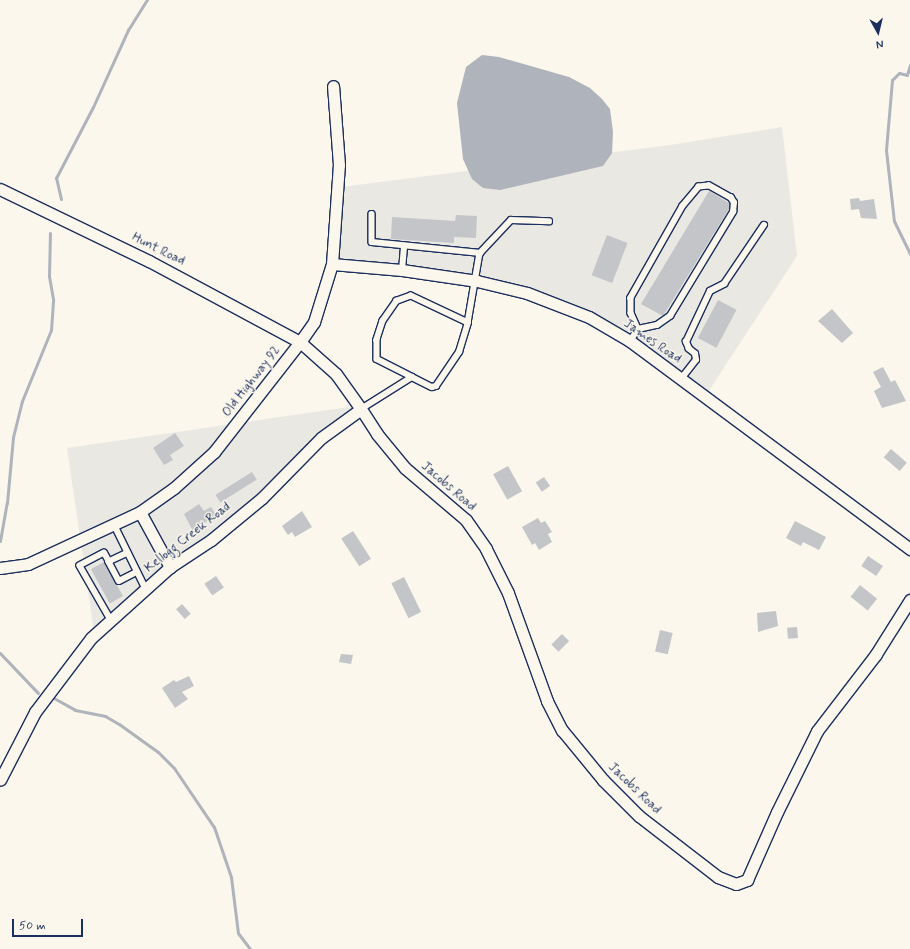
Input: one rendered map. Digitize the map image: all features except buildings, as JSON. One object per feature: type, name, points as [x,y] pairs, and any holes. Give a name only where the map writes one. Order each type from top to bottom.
[{"type":"street","name":"Old Highway 92","points":[[0,568],[28,564],[140,512],[174,488],[214,452],[314,322],[332,264],[339,166],[333,86]]},
{"type":"street","name":"Hunt Road","points":[[0,188],[149,261],[300,342]]},
{"type":"street","name":"James Road","points":[[332,264],[402,270],[476,281],[527,293],[589,317],[630,341],[910,550]]},
{"type":"street","points":[[300,342],[336,374],[361,410]]},
{"type":"street","name":"Kellogg Creek Road","points":[[0,780],[47,694],[91,638],[170,567],[217,536],[262,498],[321,438],[361,410]]},
{"type":"street","name":"Jacobs Road","points":[[361,410],[376,434],[405,468],[466,520],[486,549],[508,593],[547,701],[567,736],[603,780],[639,816],[718,877],[736,884],[747,880],[777,812],[817,731],[876,654],[910,600]]},
{"type":"street","points":[[140,512],[170,567]]},
{"type":"lane","points":[[630,341],[638,329],[657,325],[670,316],[733,212],[734,203],[731,198],[709,186],[699,187],[683,206],[631,298],[631,313],[638,329]]},
{"type":"lane","points":[[372,214],[372,242],[480,253]]},
{"type":"lane","points":[[468,322],[411,296],[398,301],[383,320],[377,340],[377,359],[432,387],[436,386],[459,352],[468,322],[480,253],[511,220],[549,222]]},
{"type":"lane","points":[[681,379],[696,360],[695,354],[686,342],[710,291],[724,284],[764,225]]},
{"type":"lane","points":[[402,270],[404,246]]},
{"type":"lane","points":[[361,410],[412,377]]},
{"type":"lane","points":[[114,524],[146,589]]},
{"type":"lane","points":[[111,620],[80,566],[104,553],[119,581],[137,572]]},
{"type":"lane","points":[[109,562],[128,553]]},
{"type":"shaded area","points":[[482,55],[499,57],[569,77],[590,88],[602,99],[610,109],[613,132],[612,153],[603,166],[500,190],[483,188],[472,179],[463,159],[457,103],[466,67]]},
{"type":"shaded area","points":[[782,127],[797,256],[706,395],[576,308],[477,279],[338,262],[339,224],[333,188],[670,145]]},
{"type":"shaded area","points":[[363,405],[95,639],[67,448]]},
{"type":"waterway","points":[[61,199],[56,178],[93,107],[128,30],[147,0]]},
{"type":"waterway","points":[[910,65],[907,75],[899,73],[892,80],[886,150],[894,221],[910,254]]},
{"type":"waterway","points":[[0,541],[7,503],[13,437],[22,401],[51,330],[53,299],[49,276],[50,233]]},
{"type":"waterway","points":[[0,653],[38,693]]},
{"type":"waterway","points":[[52,697],[75,710],[105,716],[119,724],[158,752],[174,768],[214,827],[231,877],[238,933],[250,949]]}]
